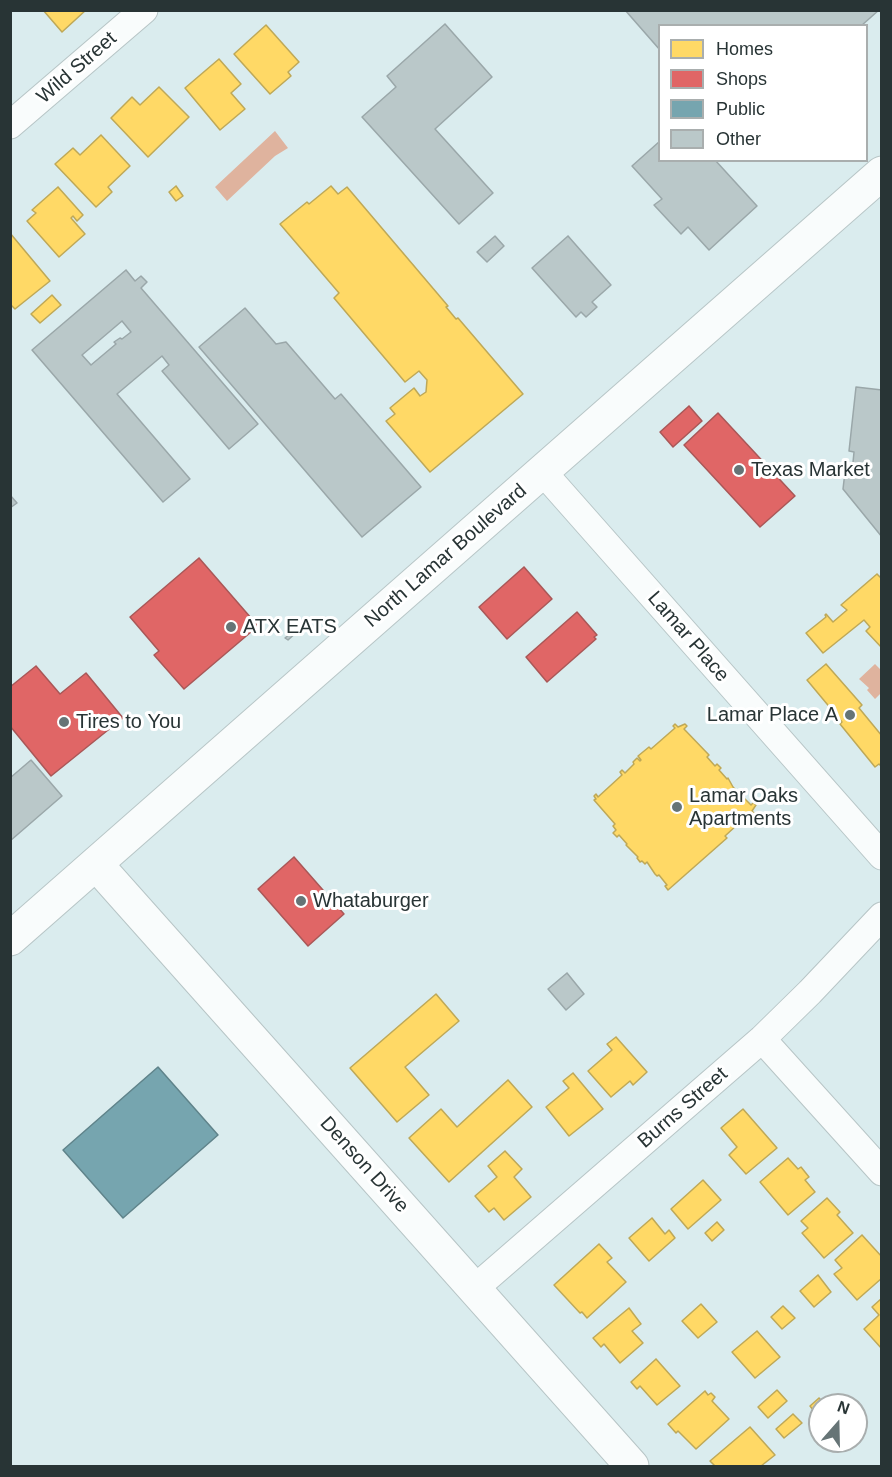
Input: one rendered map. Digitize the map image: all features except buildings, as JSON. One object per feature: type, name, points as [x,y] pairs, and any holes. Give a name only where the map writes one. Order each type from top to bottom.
[{"type":"main road","name":"North Lamar Boulevard","points":[[11,938],[882,173]]},
{"type":"main road","name":"Denson Drive","points":[[96,864],[632,1467]]},
{"type":"street","name":"Wild Street","points":[[10,125],[144,10]]},
{"type":"street","name":"Lamar Place","points":[[542,471],[882,856]]},
{"type":"street","name":"Burns Street","points":[[474,1289],[762,1039],[882,916]]},
{"type":"street","points":[[762,1039],[882,1172]]},
{"type":"shaded area","points":[[275,131],[288,148],[275,156],[227,201],[215,187]]},
{"type":"shaded area","points":[[875,664],[882,671],[881,693],[875,699],[867,690],[869,688],[859,679]]},
{"type":"place","name":"Texas Market","points":[[739,470]]},
{"type":"place","name":"ATX EATS","points":[[231,627]]},
{"type":"place","name":"Lamar Place A","points":[[850,715]]},
{"type":"place","name":"Tires to You","points":[[64,722]]},
{"type":"place","name":"Lamar Oaks Apartments","points":[[677,807]]},
{"type":"place","name":"Whataburger","points":[[301,901]]}]
